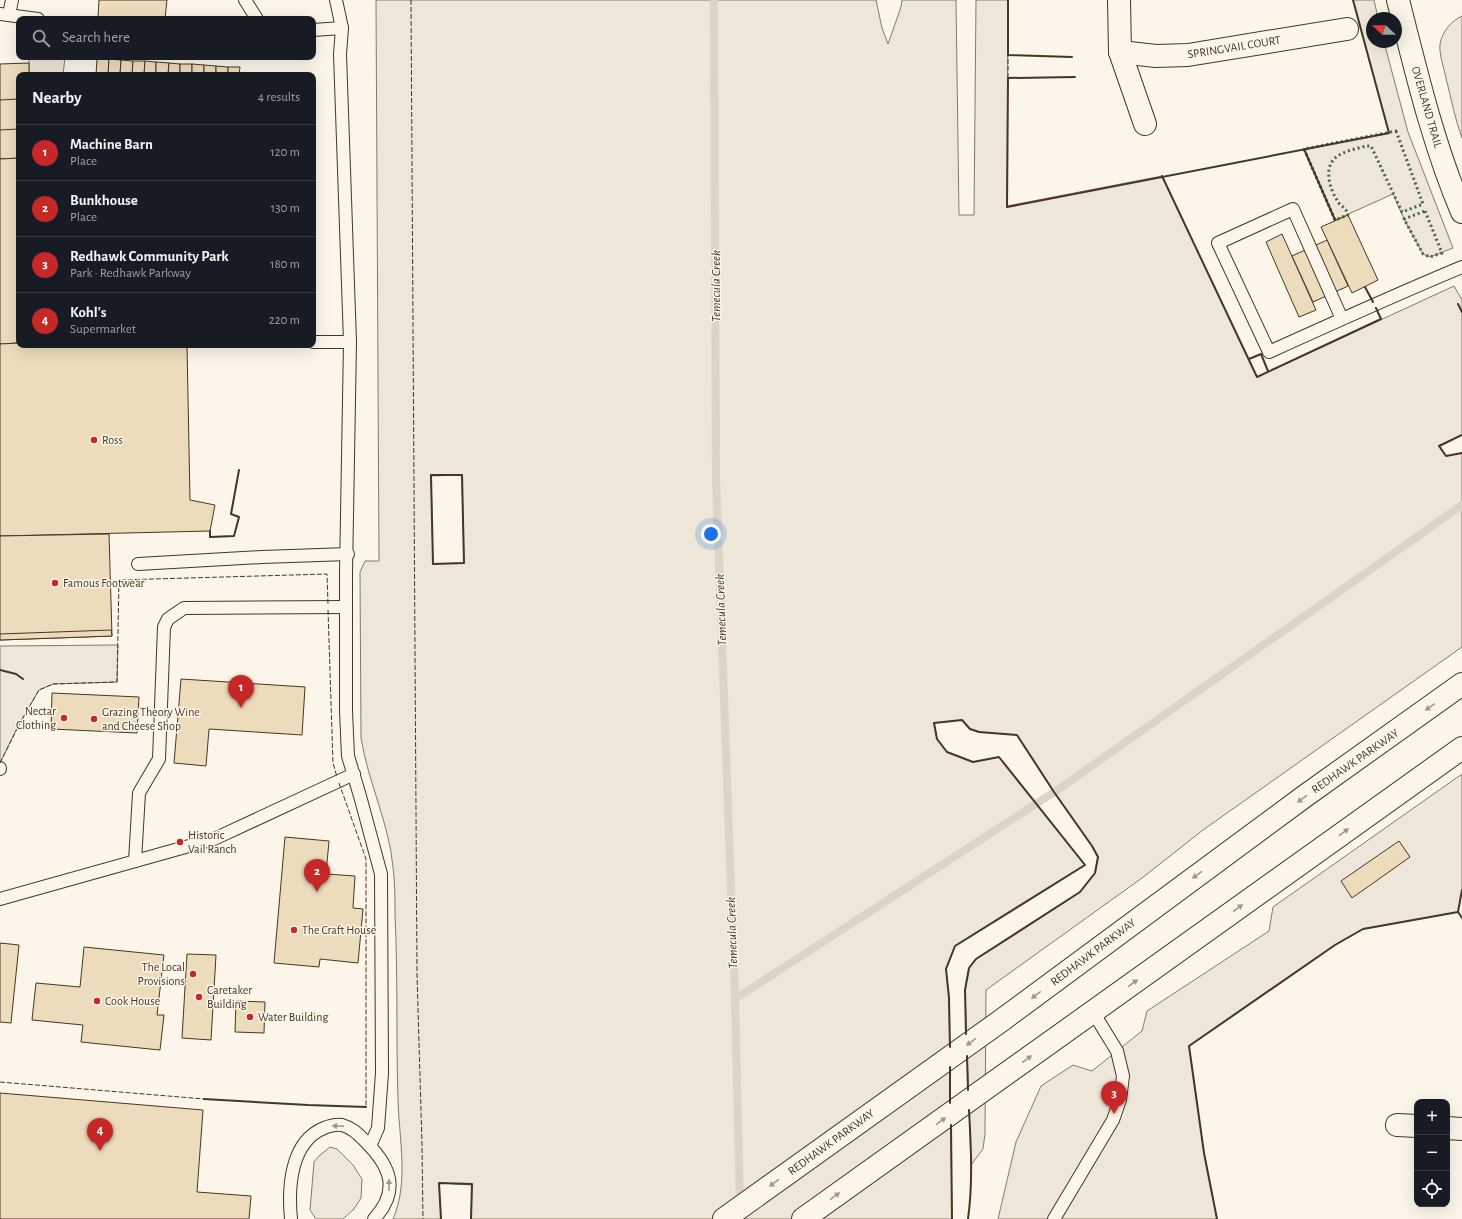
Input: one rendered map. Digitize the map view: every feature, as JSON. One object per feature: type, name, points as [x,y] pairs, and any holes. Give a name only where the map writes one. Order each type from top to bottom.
[{"type":"main road","points":[[1119,0],[1120,52],[1145,124]]},
{"type":"main road","name":"OVERLAND TRAIL","points":[[1398,0],[1430,121],[1462,212]]},
{"type":"main road","name":"SPRINGVAIL COURT","points":[[1120,52],[1156,56],[1188,55],[1347,29]]},
{"type":"main road","name":"REDHAWK PARKWAY","points":[[724,1219],[1002,1020],[1305,796],[1462,684]]},
{"type":"main road","points":[[803,1219],[1462,748]]},
{"type":"main road","points":[[1450,1128],[1462,1129]]},
{"type":"lane","points":[[12,0],[4,15],[16,16]]},
{"type":"lane","points":[[245,0],[255,16]]},
{"type":"lane","points":[[336,0],[342,28],[340,54],[350,342],[346,607],[346,711],[348,756],[381,874],[382,1073],[378,1128],[370,1146]]},
{"type":"lane","points":[[316,30],[342,28]]},
{"type":"lane","points":[[1342,319],[1293,209],[1218,243],[1269,352],[1462,267]]},
{"type":"lane","points":[[316,342],[350,342]]},
{"type":"lane","points":[[138,564],[262,556],[348,554]]},
{"type":"lane","points":[[134,861],[139,793],[158,759],[164,627],[168,619],[184,608],[346,607]]},
{"type":"lane","points":[[0,899],[214,839],[354,774]]},
{"type":"lane","points":[[1054,1219],[1113,1120],[1120,1100],[1122,1076],[1117,1051],[1093,1012]]},
{"type":"lane","points":[[291,1219],[291,1181],[300,1149],[308,1138],[318,1130],[330,1126],[341,1125],[355,1130],[370,1146],[388,1171],[390,1182],[389,1197],[383,1210],[374,1219]]},
{"type":"shaded area","points":[[376,0],[876,0],[882,28],[888,44],[902,0],[956,0],[959,215],[974,215],[976,0],[1008,0],[1007,206],[1162,176],[1257,377],[1454,286],[1462,300],[1462,435],[1440,446],[1446,456],[1462,453],[1462,647],[1203,830],[1142,878],[986,990],[985,1134],[983,1149],[971,1165],[965,990],[969,968],[976,959],[1080,892],[1095,873],[1098,857],[1017,735],[979,732],[970,729],[962,720],[934,723],[937,739],[947,752],[973,762],[999,757],[1085,865],[955,946],[946,969],[949,998],[952,1219],[471,1219],[472,1185],[439,1183],[441,1219],[393,1219],[401,1191],[402,1176],[398,1100],[394,879],[391,851],[383,818],[368,771],[361,738],[360,572],[365,561],[379,561]],"holes":[[[462,475],[464,563],[433,564],[431,476]]]},
{"type":"shaded area","points":[[1353,0],[1374,0],[1377,12],[1366,12],[1366,48],[1386,48],[1408,132],[1453,248],[1430,257],[1423,254],[1404,219],[1393,194],[1335,220],[1304,149],[1389,133]]},
{"type":"shaded area","points":[[1462,16],[1462,138],[1440,53],[1440,44],[1448,27]]},
{"type":"shaded area","points":[[29,60],[65,60],[63,72],[29,72]]},
{"type":"shaded area","points":[[118,645],[117,682],[53,684],[39,690],[19,724],[0,763],[0,646]]},
{"type":"shaded area","points":[[1462,774],[1462,890],[1458,912],[1363,929],[1335,945],[1189,1046],[1204,1153],[1217,1219],[998,1219],[1016,1142],[1041,1086],[1073,1065],[1092,1071],[1142,1031],[1147,1011],[1269,931],[1273,907]]},
{"type":"shaded area","points":[[330,1147],[337,1149],[353,1165],[362,1179],[361,1198],[354,1209],[343,1219],[316,1219],[310,1210],[314,1162]]},
{"type":"building","points":[[99,0],[167,0],[165,16],[98,16]]},
{"type":"building","points":[[97,60],[109,60],[108,72],[96,72]]},
{"type":"building","points":[[109,60],[121,60],[120,72],[108,72]]},
{"type":"building","points":[[121,60],[133,61],[132,72],[120,72]]},
{"type":"building","points":[[133,61],[145,61],[144,72],[132,72]]},
{"type":"building","points":[[145,61],[156,62],[156,72],[144,72]]},
{"type":"building","points":[[156,62],[169,63],[168,72],[156,72]]},
{"type":"building","points":[[29,63],[29,72],[16,72],[16,158],[0,159],[0,64]]},
{"type":"building","points":[[169,63],[180,64],[180,72],[168,72]]},
{"type":"building","points":[[180,64],[192,64],[192,72],[180,72]]},
{"type":"building","points":[[192,64],[204,65],[204,72],[192,72]]},
{"type":"building","points":[[204,65],[216,66],[216,72],[204,72]]},
{"type":"building","points":[[216,66],[228,67],[228,72],[216,72]]},
{"type":"building","points":[[228,67],[240,67],[239,72],[228,72]]},
{"type":"building","points":[[16,99],[16,129],[0,130],[0,100]]},
{"type":"building","points":[[16,158],[16,343],[0,344],[0,159]]},
{"type":"building","points":[[1348,215],[1378,280],[1352,293],[1321,227]]},
{"type":"building","points":[[1282,234],[1316,310],[1299,317],[1266,242]]},
{"type":"building","points":[[1327,240],[1348,286],[1313,302],[1292,256]]},
{"type":"building","name":"Ross","points":[[16,343],[16,348],[187,348],[190,500],[215,505],[210,531],[0,536],[0,344]]},
{"type":"building","name":"Famous Footwear","points":[[109,534],[112,636],[0,640],[0,536]]},
{"type":"building","points":[[111,630],[112,636],[0,640],[0,634]]},
{"type":"building","points":[[181,679],[305,687],[302,735],[209,729],[206,766],[174,763]]},
{"type":"building","points":[[52,693],[139,697],[137,733],[51,729]]},
{"type":"building","points":[[285,837],[329,841],[326,874],[355,876],[353,908],[363,909],[358,963],[320,959],[319,967],[274,963]]},
{"type":"building","points":[[1399,841],[1410,857],[1352,898],[1341,881]]},
{"type":"building","points":[[0,943],[19,945],[11,1023],[0,1022]]},
{"type":"building","name":"Cook House","points":[[84,947],[164,955],[157,1015],[164,1015],[160,1050],[81,1042],[83,1025],[32,1020],[36,983],[80,987]]},
{"type":"building","name":"Caretaker Building","points":[[187,954],[216,955],[211,1040],[182,1038]]},
{"type":"building","name":"Water Building","points":[[236,1001],[265,1002],[264,1033],[235,1032]]},
{"type":"building","points":[[0,1093],[203,1110],[197,1192],[251,1196],[249,1219],[0,1219]]},
{"type":"waterway","name":"Temecula Creek","points":[[714,0],[716,478],[735,999],[740,1205]]},
{"type":"waterway","points":[[735,999],[1059,789],[1462,505]]},
{"type":"hedge","points":[[1396,131],[1423,204],[1402,212],[1371,146],[1366,146],[1341,154],[1331,163],[1329,168],[1330,185],[1337,200],[1346,210],[1348,215],[1335,220],[1304,149],[1396,131]]},
{"type":"hedge","points":[[1425,211],[1442,253],[1430,257],[1423,254],[1404,219],[1425,211]]},
{"type":"fence","points":[[411,0],[417,974],[423,1219]]},
{"type":"fence","points":[[1008,55],[1008,78]]},
{"type":"fence","points":[[0,763],[39,690],[53,684],[117,682],[119,580],[327,574],[328,604]]},
{"type":"fence","points":[[328,610],[333,763],[337,777]]},
{"type":"fence","points":[[339,783],[366,859],[366,1107]]},
{"type":"fence","points":[[0,1082],[204,1099]]},
{"type":"wall","points":[[1008,0],[1008,55],[1072,57]]},
{"type":"wall","points":[[1075,77],[1008,78],[1007,207],[1389,133],[1353,0]]},
{"type":"wall","points":[[1304,149],[1335,220]]},
{"type":"wall","points":[[1162,176],[1257,377],[1381,319],[1376,308]]},
{"type":"wall","points":[[1365,287],[1373,302]]},
{"type":"wall","points":[[1458,304],[1462,312]]},
{"type":"wall","points":[[1249,359],[1261,354],[1268,371]]},
{"type":"wall","points":[[1462,435],[1439,446],[1446,456],[1462,453]]},
{"type":"wall","points":[[210,531],[210,537],[234,536],[239,517],[231,514],[239,470]]},
{"type":"wall","points":[[431,475],[462,475],[464,563],[433,564],[431,475]]},
{"type":"wall","points":[[0,670],[16,674],[23,679]]},
{"type":"wall","points":[[950,1047],[949,998],[946,969],[955,946],[1085,865],[999,757],[973,762],[947,752],[937,739],[934,723],[962,720],[970,729],[979,732],[1017,735],[1098,857],[1095,873],[1080,892],[976,959],[969,968],[965,990],[966,1034]]},
{"type":"wall","points":[[1217,1219],[1204,1153],[1189,1046],[1335,945],[1363,929],[1458,912],[1462,890]]},
{"type":"wall","points":[[1458,912],[1462,918]]},
{"type":"wall","points":[[967,1056],[968,1090]]},
{"type":"wall","points":[[950,1067],[950,1103]]},
{"type":"wall","points":[[204,1099],[366,1107]]},
{"type":"wall","points":[[968,1219],[971,1178],[969,1110]]},
{"type":"wall","points":[[951,1125],[952,1219]]},
{"type":"wall","points":[[441,1219],[439,1183],[472,1184],[471,1219]]},
{"type":"place","name":"Ross","points":[[94,440]]},
{"type":"place","name":"Famous Footwear","points":[[55,583]]},
{"type":"place","name":"Machine Barn","points":[[241,708]]},
{"type":"place","name":"Nectar Clothing","points":[[64,718]]},
{"type":"place","name":"Grazing Theory Wine and Cheese Shop","points":[[94,719]]},
{"type":"place","name":"Historic Vail Ranch","points":[[180,842]]},
{"type":"place","name":"Bunkhouse","points":[[317,892]]},
{"type":"place","name":"The Craft House","points":[[294,930]]},
{"type":"place","name":"The Local Provisions","points":[[193,974]]},
{"type":"place","name":"Caretaker Building","points":[[199,997]]},
{"type":"place","name":"Cook House","points":[[97,1001]]},
{"type":"place","name":"Water Building","points":[[250,1017]]},
{"type":"place","name":"Redhawk Community Park","points":[[1114,1114]]},
{"type":"place","name":"Kohl's","points":[[100,1151]]}]
